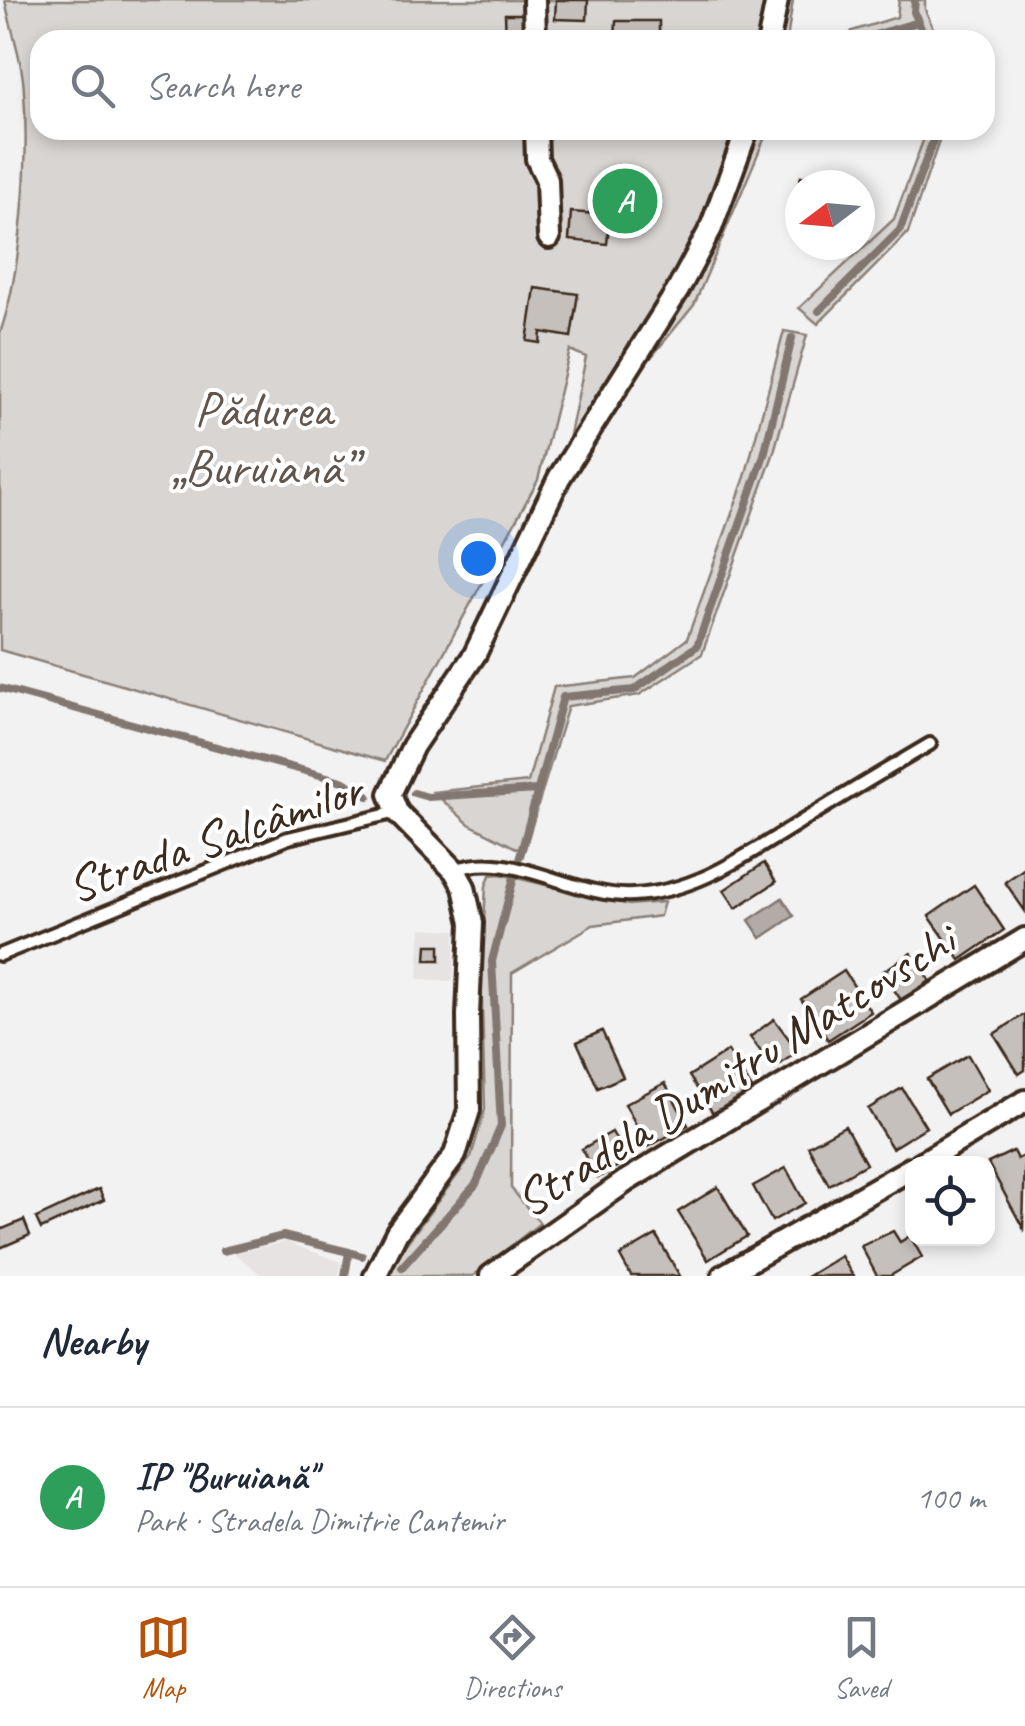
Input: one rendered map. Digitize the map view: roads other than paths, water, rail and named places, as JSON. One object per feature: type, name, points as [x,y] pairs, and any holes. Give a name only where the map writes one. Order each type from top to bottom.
[{"type":"street","points":[[534,0],[535,30]]},
{"type":"street","points":[[771,30],[777,0]]},
{"type":"street","points":[[536,140],[537,159],[547,180],[549,237]]},
{"type":"street","points":[[375,1276],[396,1232],[456,1154],[470,1110],[468,1015],[472,923],[464,887],[454,871],[397,812],[390,794],[413,746],[476,654],[559,478],[678,290],[711,228],[743,140]]},
{"type":"street","name":"Stradela Dumitru Matcovschi","points":[[491,1276],[626,1181],[1025,939]]},
{"type":"street","points":[[933,1156],[1025,1101]]},
{"type":"street","points":[[723,1276],[905,1172]]},
{"type":"lane","points":[[454,871],[474,863],[503,865],[571,887],[627,896],[663,893],[706,879],[930,744]]},
{"type":"lane","name":"Strada Salcâmilor","points":[[0,955],[288,838],[397,812]]},
{"type":"waterway","points":[[915,0],[914,12],[922,30]]},
{"type":"waterway","points":[[891,30],[918,22]]},
{"type":"waterway","points":[[819,311],[900,230],[933,140]]},
{"type":"waterway","points":[[520,856],[563,697],[634,690],[697,646],[764,455],[792,338]]},
{"type":"waterway","points":[[0,688],[342,781],[368,796]]},
{"type":"waterway","points":[[414,793],[428,797],[537,790]]},
{"type":"waterway","points":[[402,1267],[476,1184],[501,1126],[492,961],[514,877]]},
{"type":"waterway","points":[[223,1251],[283,1236],[349,1252]]},
{"type":"waterway","points":[[345,1276],[349,1252],[362,1256]]},
{"type":"place","name":"IP \"Buruiană\"","points":[[625,201]]},
{"type":"park label","name":"Pădurea „Buruiană”","points":[[263,437]]}]
